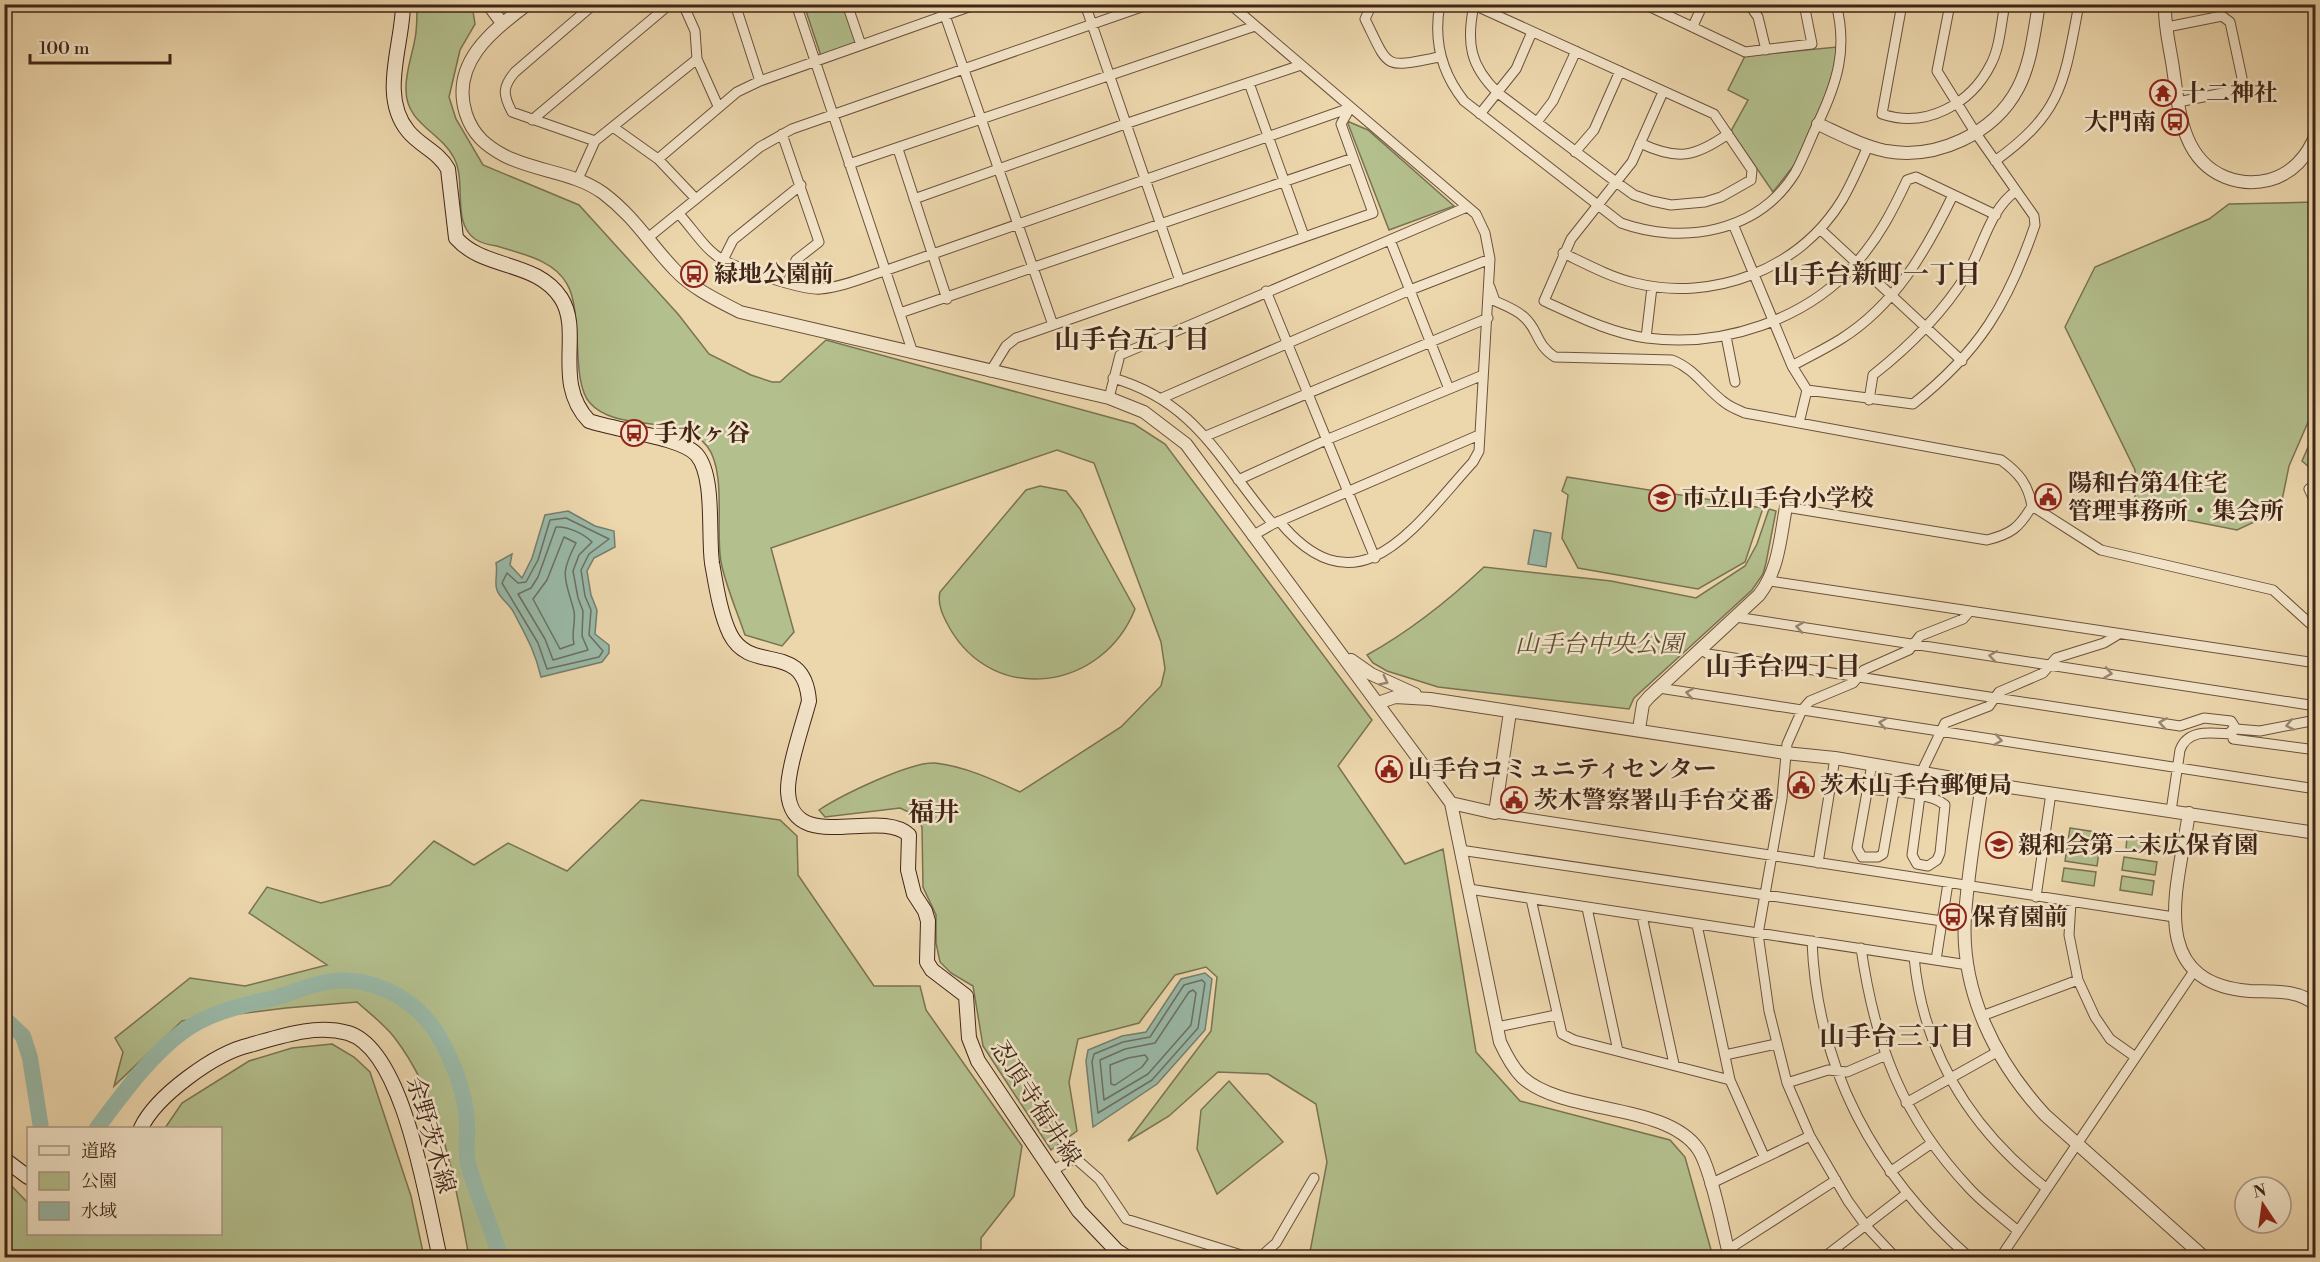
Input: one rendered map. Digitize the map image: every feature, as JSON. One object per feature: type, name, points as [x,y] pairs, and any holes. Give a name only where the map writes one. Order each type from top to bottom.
[{"type":"main road","name":"忍頂寺福井線","points":[[403,4],[393,79],[400,120],[419,142],[443,160],[448,169],[456,238],[465,248],[478,256],[533,274],[563,300],[567,315],[573,398],[589,421],[679,443],[698,457],[706,476],[712,563],[730,633],[737,645],[748,652],[794,666],[804,676],[808,688],[809,701],[788,791],[792,808],[803,820],[820,828],[886,824],[901,828],[909,836],[908,870],[914,894],[925,911],[928,921],[927,962],[932,970],[966,996],[972,1050],[1079,1211],[1118,1251],[1128,1257]]},
{"type":"main road","name":"余野茨木線","points":[[141,1127],[147,1114],[160,1100],[218,1059],[243,1046],[309,1030],[333,1030],[351,1034],[370,1045],[384,1062],[393,1081],[410,1133],[440,1257]]},
{"type":"main road","points":[[4,1158],[27,1176]]},
{"type":"street","points":[[489,4],[502,23]]},
{"type":"street","points":[[528,4],[502,23],[470,58],[463,77],[462,100],[471,129],[486,146],[508,158],[578,178],[620,206],[685,280],[740,312],[1108,398],[1144,412],[1186,444],[1252,536],[1342,653],[1450,803],[1500,1042],[1510,1062],[1522,1077],[1541,1090],[1657,1122],[1680,1132],[1698,1149],[1731,1253],[1836,1180]]},
{"type":"street","points":[[594,4],[515,72],[505,84],[504,97],[512,112],[595,141]]},
{"type":"street","points":[[532,120],[670,4]]},
{"type":"street","points":[[683,4],[694,31],[697,59],[718,106]]},
{"type":"street","points":[[735,4],[760,81]]},
{"type":"street","points":[[796,4],[913,353]]},
{"type":"street","points":[[847,4],[861,45]]},
{"type":"street","points":[[941,4],[1053,325]]},
{"type":"street","points":[[658,159],[737,92],[760,81],[976,4]]},
{"type":"street","points":[[1085,4],[1180,281]]},
{"type":"street","points":[[649,237],[760,147],[782,134],[832,114],[1150,4]]},
{"type":"street","points":[[1113,378],[1162,398],[1206,436],[1238,480],[1276,523],[1292,536],[1322,557],[1352,563],[1375,558],[1396,546],[1473,462],[1479,451],[1490,259],[1485,233],[1476,214],[1230,4]]},
{"type":"street","points":[[1372,4],[1365,19],[1384,58],[1398,65],[1439,57]]},
{"type":"street","points":[[1440,4],[1437,33],[1439,57],[1455,90],[1480,114],[1621,223],[1646,232],[1675,235],[1710,231],[1733,224],[1752,214],[1782,190],[1795,173],[1834,90],[1842,59],[1842,42],[1836,4]]},
{"type":"street","points":[[1693,26],[1703,4]]},
{"type":"street","points":[[1749,4],[1761,24],[1766,50]]},
{"type":"street","points":[[1650,6],[1744,52],[1812,44],[1804,4]]},
{"type":"street","points":[[1902,4],[1882,114],[1905,119],[1937,113],[1957,104],[1972,90],[1992,62],[2005,4]]},
{"type":"street","points":[[1807,390],[1913,404],[1962,361],[1996,316],[2009,294],[2035,225],[2034,216],[1975,132],[1937,71],[1950,4]]},
{"type":"street","points":[[1818,124],[1868,146],[1907,153],[1943,148],[1975,132],[2000,112],[2018,89],[2030,52],[2039,4]]},
{"type":"street","points":[[1995,161],[2031,133],[2055,99],[2068,61],[2079,4]]},
{"type":"street","points":[[2165,4],[2178,102],[2187,141],[2194,154],[2215,173],[2246,183],[2275,178],[2288,172],[2306,153],[2316,134]]},
{"type":"street","points":[[1473,5],[1714,114],[1752,170],[1751,180],[1721,197],[1696,203],[1671,205],[1634,195],[1498,93],[1483,78],[1471,52],[1470,25],[1473,5]]},
{"type":"street","points":[[2167,27],[2222,16],[2230,22],[2242,78],[2238,90],[2178,102]]},
{"type":"street","points":[[849,164],[1255,26]]},
{"type":"street","points":[[1480,114],[1516,69],[1532,32]]},
{"type":"street","points":[[1537,122],[1553,101],[1576,51]]},
{"type":"street","points":[[578,178],[595,141],[697,59]]},
{"type":"street","points":[[914,199],[1125,124],[1301,65]]},
{"type":"street","points":[[1575,152],[1594,130],[1620,71]]},
{"type":"street","points":[[1249,83],[1304,237]]},
{"type":"street","points":[[1664,92],[1632,162],[1563,253],[1544,301],[1615,331],[1646,338],[1680,340],[1726,336],[1773,322],[1833,285],[1856,263],[1893,210],[1907,180],[1916,177],[1996,214]]},
{"type":"street","points":[[679,214],[704,244],[723,260],[788,283],[818,290],[838,286],[886,270],[1350,108]]},
{"type":"street","points":[[990,372],[1006,346],[1016,338],[1373,213],[1341,124],[1350,108]]},
{"type":"street","points":[[613,127],[658,159],[696,199]]},
{"type":"street","points":[[782,134],[819,242],[796,260],[788,283]]},
{"type":"street","points":[[1640,143],[1670,154],[1685,155],[1698,152],[1728,134]]},
{"type":"street","points":[[1563,253],[1604,272],[1652,287],[1696,289],[1754,275],[1785,257],[1820,229],[1841,201],[1868,146]]},
{"type":"street","points":[[898,149],[947,298]]},
{"type":"street","points":[[900,313],[1353,158]]},
{"type":"street","points":[[723,260],[733,240],[801,184]]},
{"type":"street","points":[[1869,400],[1873,375],[1927,327],[1967,273],[2004,200],[2016,191]]},
{"type":"street","points":[[1792,366],[1842,338],[1892,296],[1931,240],[1953,195]]},
{"type":"street","points":[[1108,398],[1120,355],[1467,207]]},
{"type":"street","points":[[1733,224],[1792,366],[1807,390],[1799,423]]},
{"type":"street","points":[[1820,229],[1962,361]]},
{"type":"street","points":[[1389,240],[1449,389]]},
{"type":"street","points":[[1162,398],[1410,290],[1490,259]]},
{"type":"street","points":[[1490,287],[1495,301],[1524,316],[1538,342],[1555,357],[1671,360],[1684,365],[1700,377],[1724,402],[1745,413],[2001,460],[2017,471],[2029,489],[2032,506],[2025,518],[2009,535],[1987,540],[1786,507],[1776,563],[1770,581],[1736,617],[1643,704],[1639,729]]},
{"type":"street","points":[[1646,338],[1652,287]]},
{"type":"street","points":[[1266,291],[1375,558]]},
{"type":"street","points":[[1206,436],[1488,318]]},
{"type":"street","points":[[1726,336],[1735,382]]},
{"type":"street","points":[[1238,480],[1326,440],[1483,375]]},
{"type":"street","points":[[1252,536],[1276,523],[1479,435]]},
{"type":"street","points":[[2316,484],[2309,489],[2316,504]]},
{"type":"street","points":[[2032,506],[2101,550],[2273,590],[2316,629]]},
{"type":"street","points":[[1770,581],[2316,663]]},
{"type":"street","points":[[1896,1257],[1866,1226],[1836,1180],[1810,1136],[1787,1083],[1776,1044],[1758,934],[1767,895],[1782,798],[1785,753],[1802,710],[1810,701],[1853,683],[1864,670],[1909,650],[1920,636],[1963,620],[1970,611]]},
{"type":"street","points":[[1736,617],[2316,705]]},
{"type":"street","points":[[1922,771],[1945,723],[1989,706],[1999,692],[2043,672],[2056,658],[2104,643],[2119,634]]},
{"type":"street","points":[[1700,649],[1708,654],[2180,726],[2204,718],[2231,721],[2233,738],[2316,750]]},
{"type":"street","points":[[1342,653],[1371,674],[1430,699]]},
{"type":"street","points":[[1659,688],[2316,789]]},
{"type":"street","points":[[1378,702],[1395,697],[1430,699],[1785,753],[1922,771],[1982,783],[2316,833]]},
{"type":"street","points":[[1495,813],[1510,712]]},
{"type":"street","points":[[2171,811],[2181,747],[2189,737],[2199,733],[2260,731],[2316,720]]},
{"type":"street","points":[[1818,863],[1835,758]]},
{"type":"street","points":[[1872,764],[1857,848],[1862,857],[1878,857],[1882,854],[1894,792]]},
{"type":"street","points":[[1982,783],[1965,915],[1968,965],[1975,998],[1997,1052],[2021,1089],[2076,1144],[2205,1257]]},
{"type":"street","points":[[1867,789],[1920,796],[1945,805],[1940,853],[1937,860],[1928,866],[1917,864],[1912,855],[1920,796]]},
{"type":"street","points":[[2036,897],[2051,793]]},
{"type":"street","points":[[1450,803],[1495,813],[2174,917]]},
{"type":"street","points":[[2189,813],[2174,917],[2176,941],[2194,971],[2208,981],[2226,989],[2304,995],[2316,1005]]},
{"type":"street","points":[[1460,850],[1942,921]]},
{"type":"street","points":[[1936,960],[1948,883]]},
{"type":"street","points":[[1469,889],[1968,965]]},
{"type":"street","points":[[1531,899],[1562,1034],[1574,1040],[1730,1080]]},
{"type":"street","points":[[2071,902],[2069,935],[2078,980],[2095,1017],[2110,1039],[2134,1056]]},
{"type":"street","points":[[1587,908],[1618,1051]]},
{"type":"street","points":[[1642,916],[1674,1064]]},
{"type":"street","points":[[1697,925],[1730,1080],[1764,1156]]},
{"type":"street","points":[[1812,941],[1817,999],[1836,1071],[1863,1129],[1906,1194],[1970,1257]]},
{"type":"street","points":[[1861,948],[1869,1002],[1884,1056],[1906,1103],[1932,1143],[1971,1191],[2018,1231]]},
{"type":"street","points":[[1914,957],[1916,979],[1928,1025],[1951,1078],[1983,1130],[2001,1150],[2046,1188]]},
{"type":"street","points":[[2000,1257],[2134,1056],[2194,971]]},
{"type":"street","points":[[1982,1016],[2078,980]]},
{"type":"street","points":[[1497,1027],[1556,1015]]},
{"type":"street","points":[[1725,1055],[1776,1044]]},
{"type":"street","points":[[1906,1103],[1997,1052]]},
{"type":"street","points":[[1787,1083],[1828,1070],[1846,1072],[1884,1056]]},
{"type":"street","points":[[1710,1184],[1764,1156],[1810,1136]]},
{"type":"street","points":[[1890,1172],[1932,1143]]},
{"type":"street","points":[[1053,1170],[1075,1158],[1099,1179],[1126,1219],[1251,1257]]},
{"type":"street","points":[[1259,1257],[1276,1243],[1314,1178]]},
{"type":"street","points":[[1823,1257],[1906,1194]]},
{"type":"green space","points":[[417,5],[472,5],[475,24],[460,50],[449,97],[456,119],[483,165],[579,205],[678,314],[709,354],[751,375],[772,382],[780,382],[826,340],[1134,424],[1165,444],[1372,720],[1338,766],[1405,864],[1443,849],[1476,1052],[1520,1101],[1670,1140],[1685,1157],[1713,1257],[1309,1257],[1327,1162],[1316,1104],[1268,1074],[1218,1072],[1169,1116],[1128,1141],[1211,1031],[1217,977],[1206,967],[1175,975],[1139,1023],[1078,1039],[1069,1082],[1077,1131],[1051,1150],[983,1046],[973,986],[951,973],[940,962],[936,943],[936,915],[923,887],[922,827],[913,814],[900,808],[825,817],[819,810],[893,773],[935,763],[968,770],[1020,792],[1121,727],[1161,686],[1165,669],[1161,642],[1094,463],[1057,450],[771,548],[794,632],[782,646],[745,635],[721,562],[719,486],[713,457],[707,446],[696,436],[682,430],[616,418],[601,412],[590,403],[580,379],[575,312],[567,284],[554,269],[536,259],[480,242],[468,232],[463,223],[458,168],[454,158],[441,141],[418,120],[408,102],[406,83],[416,32]]},
{"type":"green space","points":[[815,5],[843,5],[857,44],[821,56],[805,8]]},
{"type":"green space","points":[[1837,47],[1833,79],[1795,164],[1773,192],[1731,131],[1748,100],[1728,90],[1745,56]]},
{"type":"green space","points":[[1347,121],[1368,130],[1454,206],[1389,230]]},
{"type":"green space","points":[[2315,202],[2315,406],[2289,466],[2280,510],[2237,530],[2135,510],[2135,470],[2065,327],[2095,267],[2209,219],[2229,204]]},
{"type":"green space","points":[[2315,431],[2315,472],[2302,461]]},
{"type":"green space","points":[[1567,477],[1763,508],[1745,562],[1698,589],[1578,568],[1562,538],[1568,495],[1562,491]]},
{"type":"green space","points":[[1040,486],[1066,491],[1080,509],[1135,609],[1120,636],[1099,657],[1074,671],[1047,678],[1019,678],[993,669],[969,653],[949,627],[941,610],[939,596],[1026,490]]},
{"type":"green space","name":"山手台中央公園","points":[[1769,509],[1776,511],[1766,563],[1763,574],[1752,590],[1634,698],[1629,709],[1438,687],[1387,671],[1373,663],[1367,655],[1428,615],[1484,567],[1611,581],[1696,598],[1745,566],[1757,544]]},
{"type":"green space","points":[[641,800],[780,820],[797,836],[798,875],[874,986],[920,986],[926,1010],[1022,1146],[1014,1196],[981,1238],[981,1257],[469,1257],[452,1171],[435,1114],[424,1087],[394,1037],[357,1002],[182,1021],[114,1086],[123,1052],[115,1038],[190,978],[245,986],[327,965],[249,913],[267,887],[321,903],[390,885],[434,841],[474,865],[508,843],[567,871]]},
{"type":"green space","points":[[2070,828],[2102,833],[2100,846],[2068,841]]},
{"type":"green space","points":[[2127,837],[2160,841],[2159,854],[2126,849]]},
{"type":"green space","points":[[2067,848],[2099,852],[2097,866],[2065,861]]},
{"type":"green space","points":[[2124,857],[2157,862],[2155,875],[2122,870]]},
{"type":"green space","points":[[2064,868],[2096,872],[2094,886],[2062,881]]},
{"type":"green space","points":[[2122,876],[2154,881],[2152,895],[2120,890]]},
{"type":"green space","points":[[332,1044],[354,1057],[370,1072],[411,1196],[424,1257],[5,1257],[5,1179],[27,1202],[27,1235],[222,1235],[222,1127],[166,1127],[182,1103],[249,1061],[292,1048]]},
{"type":"green space","points":[[1229,1081],[1283,1142],[1217,1194],[1197,1149],[1201,1110]]},
{"type":"water","points":[[568,511],[595,526],[614,531],[615,547],[594,558],[587,571],[591,595],[597,610],[595,634],[609,645],[609,653],[602,662],[541,677],[526,637],[512,610],[497,590],[496,563],[512,554],[510,565],[522,578],[532,558],[545,515]]},
{"type":"water","points":[[1534,530],[1551,533],[1546,567],[1528,564]]},
{"type":"water","points":[[1205,973],[1212,979],[1205,1030],[1157,1084],[1093,1127],[1086,1061],[1088,1050],[1122,1036],[1146,1032],[1181,979]]},
{"type":"waterway","points":[[98,1127],[157,1054],[181,1033],[203,1020],[322,983],[355,981],[371,984],[401,998],[414,1007],[436,1032],[447,1053],[464,1099],[468,1163],[500,1258]]},
{"type":"waterway","points":[[4,1018],[23,1036],[30,1058],[41,1127]]},
{"type":"place","name":"十二神社","points":[[2163,93]]},
{"type":"place","name":"大門南","points":[[2175,122]]},
{"type":"place","name":"緑地公園前","points":[[694,274]]},
{"type":"place","name":"手水ヶ谷","points":[[634,433]]},
{"type":"place","name":"陽和台第4住宅 管理事務所・集会所","points":[[2048,497]]},
{"type":"place","name":"市立山手台小学校","points":[[1662,498]]},
{"type":"place","name":"山手台コミュニティセンター","points":[[1389,769]]},
{"type":"place","name":"茨木山手台郵便局","points":[[1801,785]]},
{"type":"place","name":"茨木警察署山手台交番","points":[[1514,800]]},
{"type":"place","name":"親和会第二末広保育園","points":[[1999,845]]},
{"type":"place","name":"保育園前","points":[[1953,917]]},
{"type":"district","name":"山手台新町一丁目","points":[[1877,274]]},
{"type":"district","name":"山手台五丁目","points":[[1132,339]]},
{"type":"district","name":"山手台四丁目","points":[[1783,666]]},
{"type":"district","name":"福井","points":[[934,812]]},
{"type":"district","name":"山手台三丁目","points":[[1897,1036]]}]
